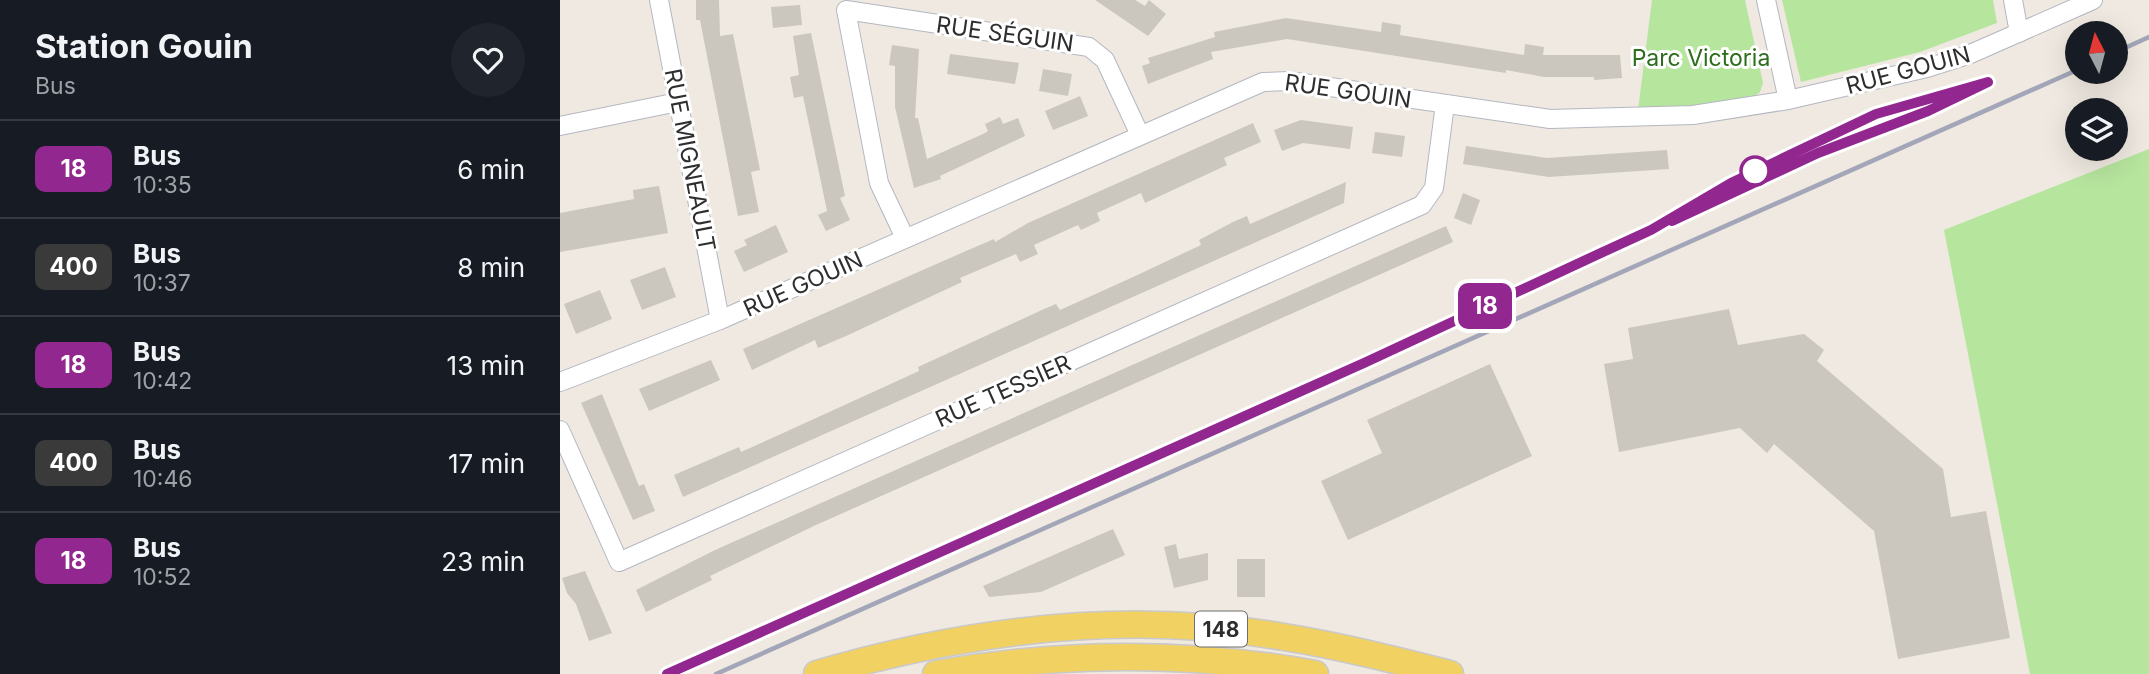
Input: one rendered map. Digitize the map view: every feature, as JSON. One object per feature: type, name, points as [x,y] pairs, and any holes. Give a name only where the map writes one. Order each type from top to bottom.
[{"type":"main road","name":"148","points":[[817,674],[987,634],[1037,629],[1175,627],[1284,636],[1450,674]]},
{"type":"main road","name":"148","points":[[936,674],[1039,661],[1160,657],[1238,663],[1315,674]]},
{"type":"street","name":"RUE MIGNEAULT","points":[[659,0],[720,320]]},
{"type":"street","points":[[1766,0],[1788,100]]},
{"type":"street","points":[[2013,0],[2019,33]]},
{"type":"street","name":"RUE GOUIN","points":[[560,382],[720,320],[1251,86],[1276,81],[1583,120],[1693,115],[1788,100],[1948,62],[2094,0]]},
{"type":"street","name":"RUE SÉGUIN","points":[[905,238],[883,197],[879,183],[846,10],[1090,47],[1105,60],[1140,135]]},
{"type":"street","points":[[560,126],[678,102]]},
{"type":"street","name":"RUE TESSIER","points":[[560,430],[619,562],[1422,205],[1434,188],[1445,104]]},
{"type":"green space","name":"Parc Victoria","points":[[1652,0],[1745,0],[1763,83],[1760,92],[1736,110],[1637,118]]},
{"type":"green space","points":[[1782,0],[1993,0],[1997,23],[1920,52],[1801,82]]},
{"type":"green space","points":[[2149,149],[2149,674],[2030,674],[1944,230],[2119,161],[2128,161],[2128,157]]},
{"type":"building","points":[[696,0],[719,0],[720,36],[733,34],[760,170],[751,172],[759,212],[738,216],[700,20],[696,20]]},
{"type":"building","points":[[1095,0],[1135,0],[1145,6],[1149,0],[1166,14],[1148,36]]},
{"type":"building","points":[[800,5],[802,25],[773,28],[771,7]]},
{"type":"building","points":[[1286,18],[1381,32],[1382,22],[1401,25],[1400,35],[1524,55],[1525,44],[1544,47],[1543,55],[1620,55],[1622,78],[1594,80],[1594,77],[1544,77],[1506,70],[1506,73],[1287,39],[1211,52],[1213,59],[1148,84],[1142,66],[1150,63],[1148,58],[1215,37],[1214,32]]},
{"type":"building","points":[[811,33],[845,196],[840,198],[850,220],[826,231],[818,215],[827,211],[803,96],[794,98],[790,77],[799,75],[793,36]]},
{"type":"building","points":[[892,45],[919,49],[915,118],[918,118],[927,159],[983,134],[988,131],[985,124],[1000,117],[1003,124],[1018,118],[1025,136],[940,176],[941,179],[914,188],[895,107],[895,66],[889,65]]},
{"type":"building","points":[[950,54],[1019,63],[1015,84],[947,74]]},
{"type":"building","points":[[1043,69],[1072,74],[1068,96],[1039,91]]},
{"type":"building","points":[[1080,96],[1088,116],[1053,130],[1045,111]]},
{"type":"building","points":[[1301,120],[1353,127],[1350,149],[1303,143],[1282,151],[1274,130]]},
{"type":"building","points":[[1253,123],[1261,142],[1224,158],[1227,165],[1145,203],[1141,193],[1097,213],[1100,221],[1081,230],[1078,225],[1034,245],[1038,254],[1020,262],[1016,254],[960,278],[962,282],[846,336],[818,348],[815,340],[752,370],[743,349],[994,239],[995,242],[1028,223]]},
{"type":"building","points":[[1375,132],[1405,136],[1402,157],[1372,153]]},
{"type":"building","points":[[1466,146],[1547,158],[1667,150],[1669,169],[1549,177],[1463,164]]},
{"type":"building","points":[[1346,182],[1344,203],[683,497],[674,475],[739,447],[741,452],[919,371],[918,367],[1044,309],[1056,304],[1060,310],[1131,278],[1201,245],[1199,240],[1233,222],[1247,216],[1250,224]]},
{"type":"building","points":[[659,186],[668,233],[560,252],[560,213],[634,199],[633,190]]},
{"type":"building","points":[[1463,193],[1480,200],[1471,225],[1454,218]]},
{"type":"building","points":[[776,225],[788,252],[744,272],[734,251],[747,245],[744,240]]},
{"type":"building","points":[[1446,226],[1453,242],[816,525],[710,576],[712,580],[646,612],[636,590],[715,550]]},
{"type":"building","points":[[665,267],[676,297],[642,310],[630,280]]},
{"type":"building","points":[[600,290],[612,319],[576,334],[564,304]]},
{"type":"building","points":[[1729,309],[1738,345],[1804,334],[1824,350],[1817,361],[1943,469],[1951,517],[1986,511],[2010,638],[1898,659],[1874,531],[1774,444],[1767,453],[1740,428],[1619,452],[1604,364],[1633,359],[1628,328]]},
{"type":"building","points":[[711,360],[720,380],[649,411],[639,389]]},
{"type":"building","points":[[1490,364],[1532,456],[1348,540],[1321,481],[1382,453],[1367,420]]},
{"type":"building","points":[[602,394],[639,486],[644,484],[655,511],[633,520],[581,403]]},
{"type":"building","points":[[1113,529],[1125,555],[1041,592],[989,597],[983,586]]},
{"type":"building","points":[[1176,544],[1179,559],[1208,553],[1208,580],[1174,588],[1164,547]]},
{"type":"building","points":[[1237,559],[1265,559],[1265,597],[1237,597]]},
{"type":"building","points":[[585,571],[612,633],[589,641],[576,604],[567,593],[562,578]]},
{"type":"railway","points":[[2128,47],[2149,37]]},
{"type":"railway","points":[[716,674],[2065,75]]},
{"type":"bus line","name":"18","points":[[667,674],[1364,363],[1651,230],[1731,183],[1876,114],[1988,82],[1928,111],[1818,153],[1672,221]]}]
